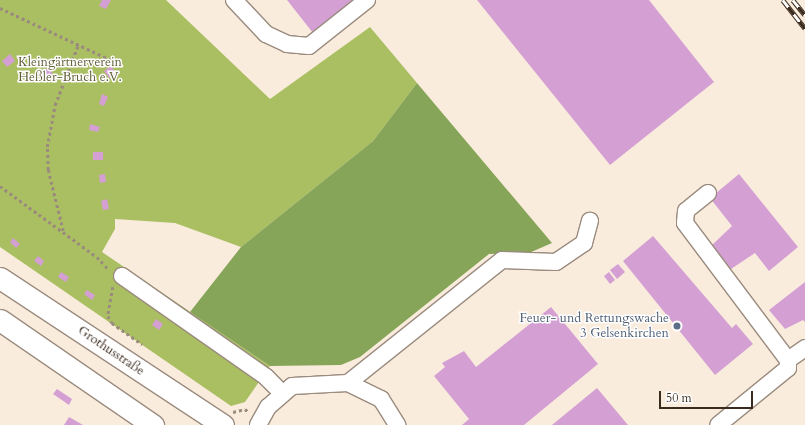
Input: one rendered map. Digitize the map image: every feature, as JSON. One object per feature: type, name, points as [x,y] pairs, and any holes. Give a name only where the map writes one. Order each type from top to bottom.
[{"type":"main road","name":"Grothusstraße","points":[[0,278],[222,425]]},
{"type":"main road","points":[[0,320],[153,425]]},
{"type":"street","points":[[234,0],[266,34],[287,44],[309,46],[367,0]]},
{"type":"street","points":[[708,192],[686,211],[684,223],[738,287],[745,303],[788,360],[788,368],[718,425]]},
{"type":"street","points":[[348,383],[502,260],[556,262],[584,243],[590,221]]},
{"type":"street","points":[[118,276],[266,377],[281,392]]},
{"type":"street","points":[[788,360],[805,348]]},
{"type":"street","points":[[258,425],[281,392],[292,386],[348,383],[381,400],[397,425]]},
{"type":"path","points":[[0,8],[124,66]]},
{"type":"path","points":[[63,232],[48,170],[47,147],[55,105],[78,45]]},
{"type":"path","points":[[0,186],[97,257],[118,276],[108,316],[112,323],[142,344]]},
{"type":"green space","name":"Kleingärtnerverein Heßler-Bruch e.V.","points":[[0,0],[166,0],[270,99],[370,27],[417,83],[373,141],[241,247],[175,223],[115,219],[115,229],[102,252],[270,366],[245,402],[231,406],[0,247]]},
{"type":"green space","points":[[417,83],[552,243],[529,253],[489,254],[360,357],[341,365],[270,366],[190,312],[241,247],[373,141]]},
{"type":"building","points":[[102,0],[111,0],[106,9],[99,6]]},
{"type":"building","points":[[287,0],[354,0],[313,33]]},
{"type":"building","points":[[477,0],[649,0],[714,82],[610,165]]},
{"type":"building","points":[[10,54],[15,61],[7,67],[2,61]]},
{"type":"building","points":[[111,66],[116,73],[109,78],[104,71]]},
{"type":"building","points":[[44,68],[52,71],[52,77],[42,77]]},
{"type":"building","points":[[102,94],[108,97],[104,106],[99,104]]},
{"type":"building","points":[[90,124],[100,127],[98,132],[89,130]]},
{"type":"building","points":[[93,152],[103,152],[103,160],[93,160]]},
{"type":"building","points":[[105,174],[106,182],[100,183],[99,175]]},
{"type":"building","points":[[739,174],[798,247],[769,271],[755,253],[731,269],[712,245],[732,226],[710,198]]},
{"type":"building","points":[[107,199],[109,209],[103,210],[101,201]]},
{"type":"building","points":[[653,236],[732,328],[736,324],[753,344],[715,375],[623,261]]},
{"type":"building","points":[[13,238],[20,244],[16,248],[10,242]]},
{"type":"building","points":[[38,256],[44,261],[41,266],[34,261]]},
{"type":"building","points":[[618,264],[625,272],[617,279],[610,270]]},
{"type":"building","points":[[61,272],[69,277],[66,282],[58,277]]},
{"type":"building","points":[[609,272],[615,280],[610,284],[604,276]]},
{"type":"building","points":[[805,282],[805,322],[803,320],[785,329],[769,310]]},
{"type":"building","points":[[87,290],[95,295],[92,300],[84,294]]},
{"type":"building","points":[[551,307],[598,364],[524,425],[462,425],[469,419],[434,376],[445,367],[442,363],[464,351],[476,367]]},
{"type":"building","points":[[156,319],[163,324],[159,330],[152,325]]},
{"type":"building","points":[[597,388],[628,425],[552,425]]},
{"type":"building","points":[[57,389],[72,399],[69,405],[53,394]]},
{"type":"building","points":[[69,417],[83,425],[64,425]]},
{"type":"railway","points":[[783,0],[805,28]]},
{"type":"railway","points":[[793,0],[805,15]]},
{"type":"place","name":"Feuer- und Rettungswache 3 Gelsenkirchen","points":[[677,326]]}]
